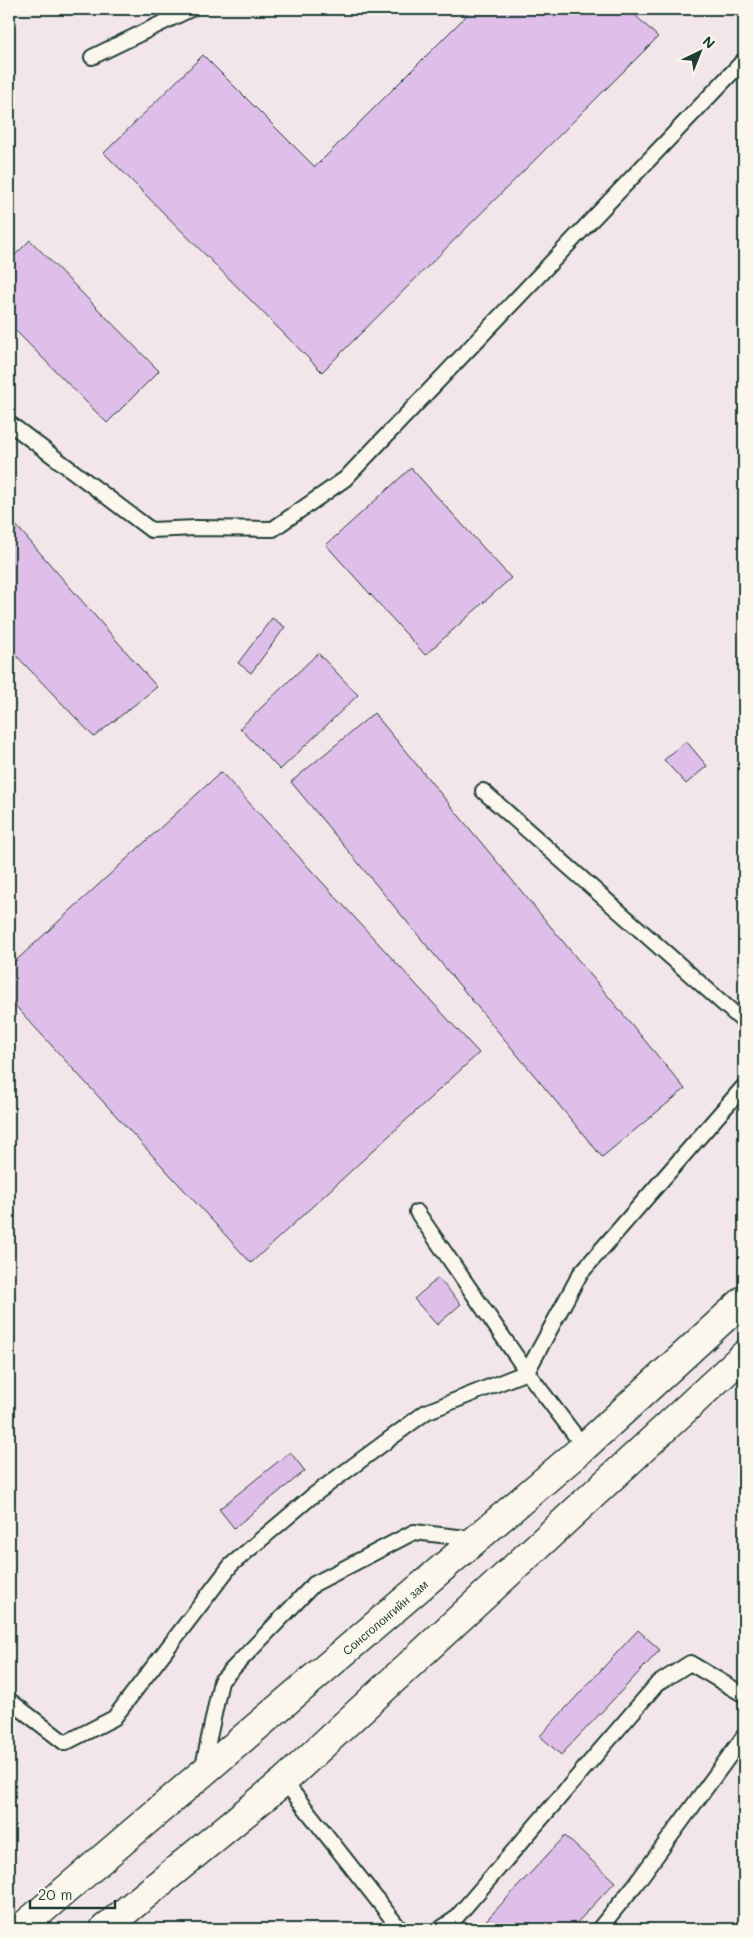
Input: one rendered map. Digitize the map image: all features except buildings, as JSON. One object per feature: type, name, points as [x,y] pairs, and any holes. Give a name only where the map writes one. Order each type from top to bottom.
[{"type":"main road","name":"Сонсголонгийн зам","points":[[20,1929],[584,1447],[744,1300]]},
{"type":"main road","points":[[104,1929],[284,1781],[744,1355]]},
{"type":"lane","points":[[92,57],[191,9]]},
{"type":"lane","points":[[9,423],[151,530],[196,528],[273,529],[345,479],[744,60]]},
{"type":"lane","points":[[483,791],[744,1022]]},
{"type":"lane","points":[[9,1700],[65,1743],[114,1718],[230,1565],[303,1504],[426,1412],[527,1372],[580,1274],[744,1086]]},
{"type":"lane","points":[[417,1212],[527,1372],[584,1447]]},
{"type":"lane","points":[[201,1775],[221,1681],[314,1584],[414,1532],[477,1539]]},
{"type":"lane","points":[[440,1929],[455,1919],[657,1684],[690,1663],[744,1695]]},
{"type":"lane","points":[[599,1929],[635,1885],[744,1736]]},
{"type":"lane","points":[[284,1781],[400,1929]]},
{"type":"shaded area","points":[[9,9],[744,9],[744,1929],[9,1929]]}]
